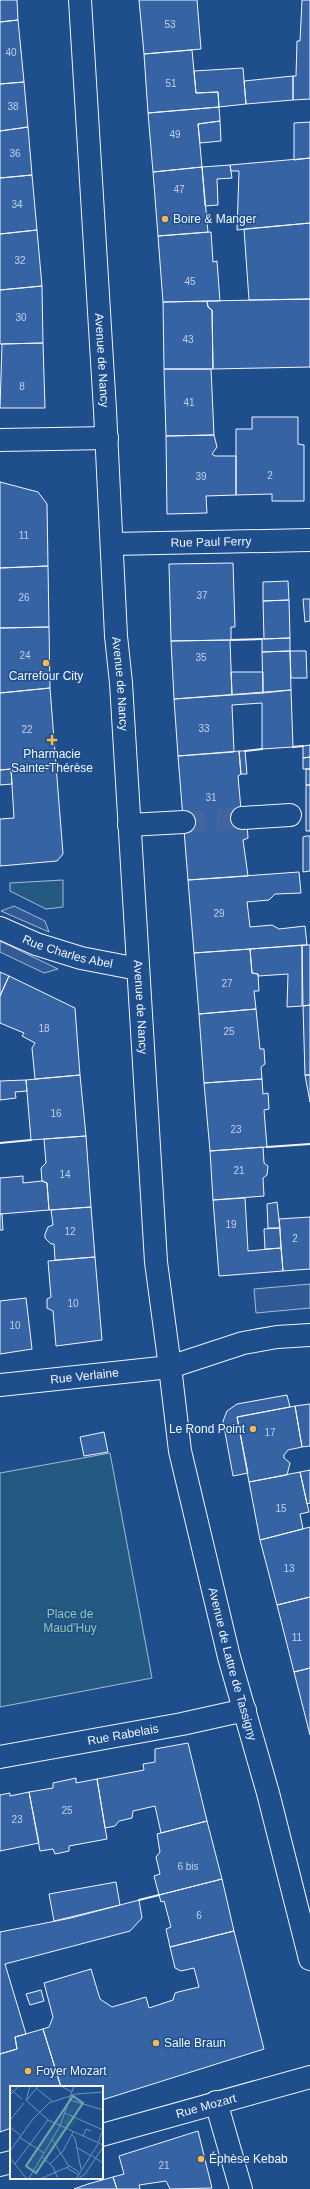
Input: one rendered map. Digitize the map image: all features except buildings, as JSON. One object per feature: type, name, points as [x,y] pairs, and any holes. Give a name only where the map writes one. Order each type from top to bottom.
[{"type":"main road","name":"Avenue de Nancy","points":[[80,0],[107,438],[116,636],[121,683],[156,1262],[170,1367]]},
{"type":"main road","points":[[0,440],[107,438]]},
{"type":"main road","name":"Rue Paul Ferry","points":[[112,544],[310,540]]},
{"type":"main road","points":[[242,818],[290,815]]},
{"type":"main road","points":[[129,825],[184,822]]},
{"type":"main road","name":"Rue Charles Abel","points":[[0,928],[36,944],[81,958],[138,968]]},
{"type":"main road","name":"Rue Verlaine","points":[[0,1385],[170,1367],[243,1343],[277,1337],[310,1335]]},
{"type":"main road","name":"Avenue de Lattre de Tassigny","points":[[170,1367],[180,1451],[229,1657],[245,1710],[310,1959]]},
{"type":"main road","name":"Rue Rabelais","points":[[0,1757],[182,1724],[245,1710]]},
{"type":"main road","name":"Rue Mozart","points":[[103,2135],[310,2076]]},
{"type":"main road","points":[[216,2102],[241,2189]]},
{"type":"main road","points":[[0,2165],[10,2162]]},
{"type":"green space","points":[[63,880],[63,907],[46,909],[10,891],[10,883]]},
{"type":"green space","name":"Place de Maud'Huy","points":[[110,1453],[152,1678],[0,1707],[0,1473]]},
{"type":"shaded area","points":[[14,906],[45,921],[49,932],[1,911]]},
{"type":"shaded area","points":[[0,941],[58,969],[44,973],[0,952]]},
{"type":"shaded area","points":[[310,1284],[310,1308],[256,1313],[254,1289]]},
{"type":"tunnel","points":[[184,822],[242,818]]},
{"type":"wall","points":[[231,640],[262,639]]},
{"type":"wall","points":[[293,747],[303,746]]},
{"type":"wall","points":[[245,751],[262,749]]},
{"type":"wall","points":[[0,1143],[31,1140]]},
{"type":"wall","points":[[267,1147],[310,1144]]},
{"type":"wall","points":[[139,1900],[159,1895]]},
{"type":"place","name":"Boire & Manger","points":[[165,219]]},
{"type":"place","name":"Carrefour City","points":[[46,663]]},
{"type":"place","name":"Pharmacie Sainte-Thérèse","points":[[52,740]]},
{"type":"place","name":"Le Rond Point","points":[[253,1429]]},
{"type":"place","name":"Salle Braun","points":[[156,2043]]},
{"type":"place","name":"Foyer Mozart","points":[[28,2071]]},
{"type":"place","name":"Éphèse Kebab","points":[[201,2159]]}]
